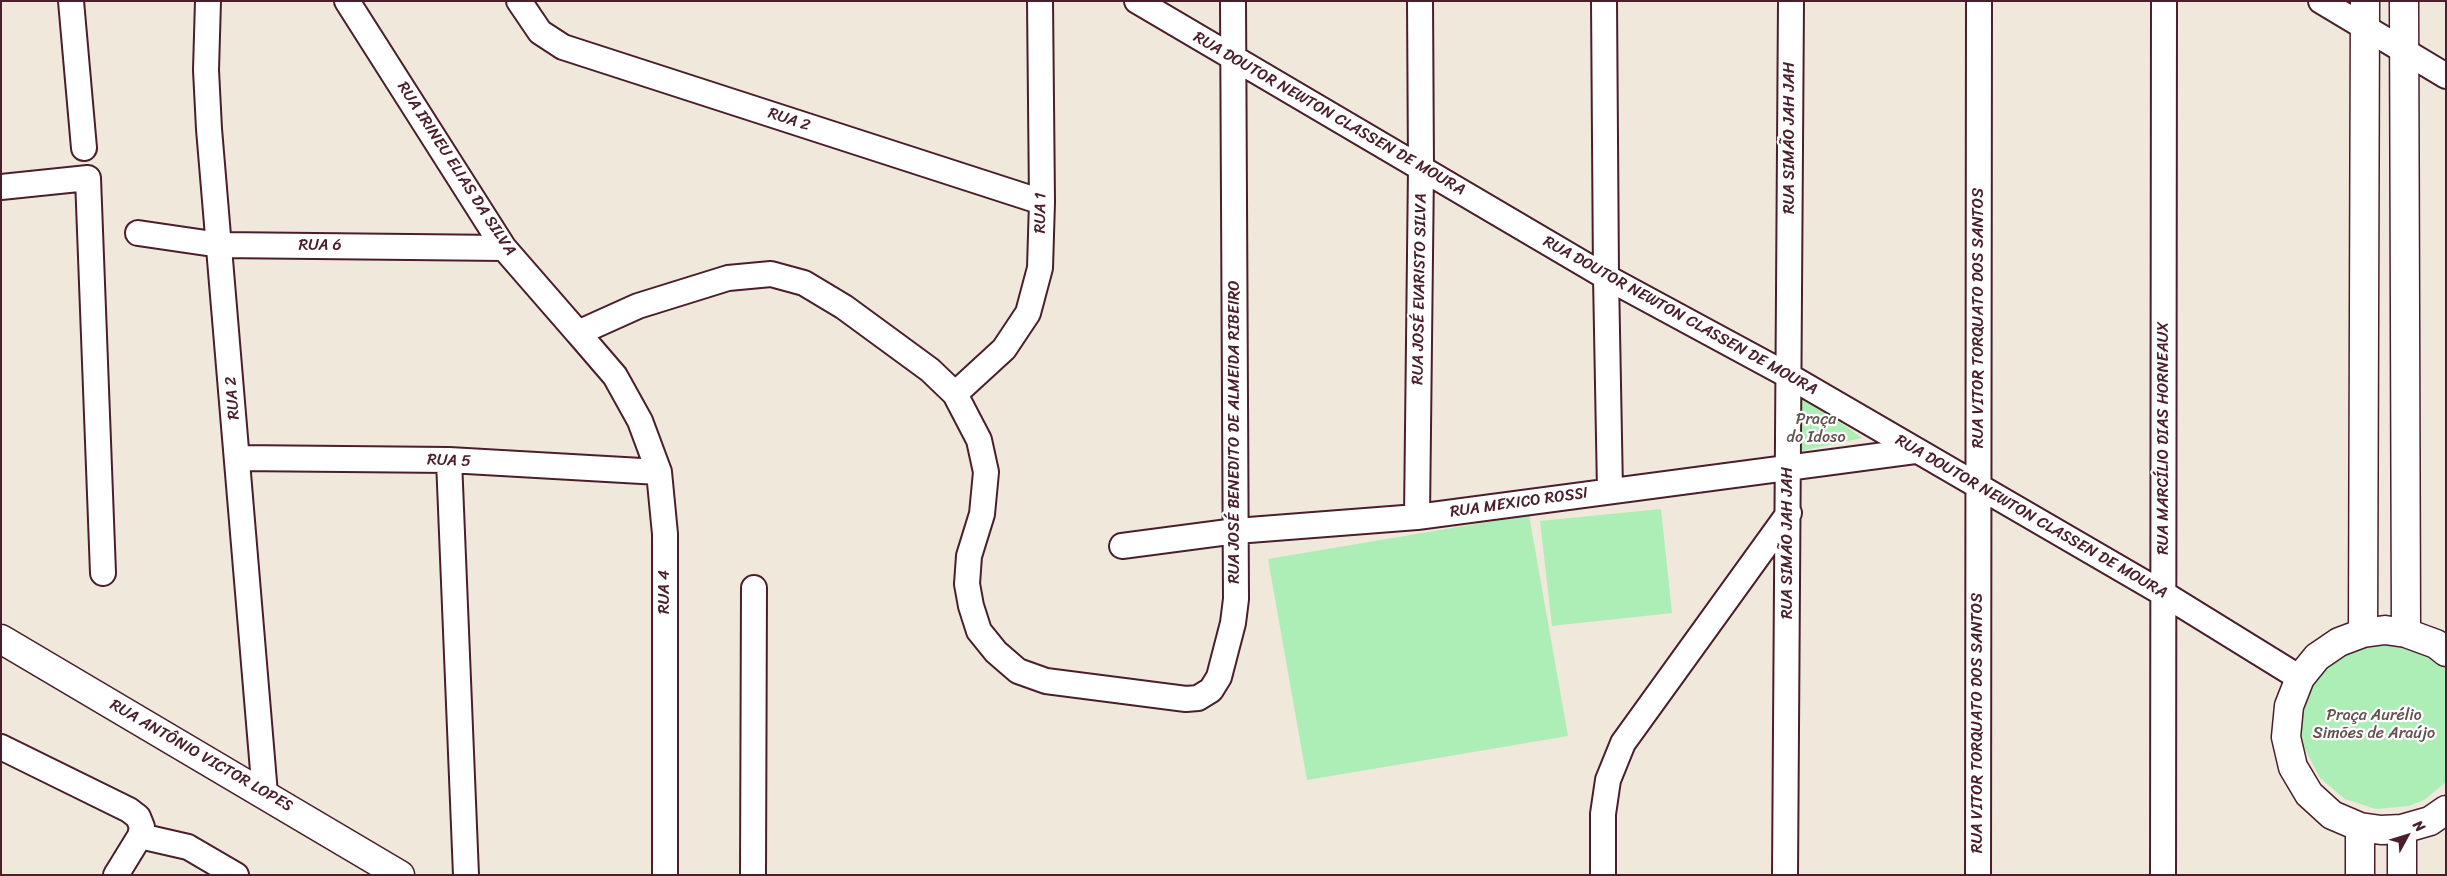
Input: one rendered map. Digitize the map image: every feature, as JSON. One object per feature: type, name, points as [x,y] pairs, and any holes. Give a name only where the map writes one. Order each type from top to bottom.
[{"type":"main road","points":[[2404,1],[2406,633]]},
{"type":"main road","points":[[2363,633],[2365,14]]},
{"type":"main road","points":[[2446,652],[2436,644],[2406,633],[2385,630],[2363,633],[2339,642],[2317,657],[2300,678],[2288,706],[2286,737],[2293,767],[2309,794],[2332,815],[2360,827],[2381,830],[2402,829],[2430,820],[2446,810]]},
{"type":"main road","name":"RUA ANTÔNIO VICTOR LOPES","points":[[1,639],[400,875]]},
{"type":"main road","points":[[2360,827],[2360,875]]},
{"type":"main road","points":[[2402,829],[2402,875]]},
{"type":"street","points":[[71,1],[84,148]]},
{"type":"street","name":"RUA 2","points":[[208,1],[206,70],[209,128],[265,794]]},
{"type":"street","name":"RUA IRINEU ELIAS DA SILVA","points":[[347,1],[504,248],[578,333]]},
{"type":"street","name":"RUA 2","points":[[519,1],[540,32],[563,46],[1042,202]]},
{"type":"street","name":"RUA DOUTOR NEWTON CLASSEN DE MOURA","points":[[1136,1],[1606,277],[1789,376],[2164,594],[2300,678]]},
{"type":"street","name":"RUA JOSÉ BENEDITO DE ALMEIDA RIBEIRO","points":[[955,394],[979,440],[986,472],[982,514],[969,556],[967,584],[971,606],[980,631],[996,652],[1018,670],[1046,682],[1186,699],[1198,698],[1210,690],[1220,678],[1233,623],[1236,599],[1234,1]]},
{"type":"street","name":"RUA JOSÉ EVARISTO SILVA","points":[[1417,517],[1421,168],[1420,1]]},
{"type":"street","points":[[1604,1],[1610,491]]},
{"type":"street","name":"RUA SIMÃO JAH JAH","points":[[1785,875],[1789,513],[1791,1]]},
{"type":"street","name":"RUA VITOR TORQUATO DOS SANTOS","points":[[1978,875],[1979,1]]},
{"type":"street","name":"RUA MARCÍLIO DIAS HORNEAUX","points":[[2164,1],[2164,875]]},
{"type":"street","points":[[2321,1],[2365,14],[2404,51],[2446,76]]},
{"type":"street","name":"RUA 1","points":[[955,394],[1004,349],[1028,313],[1040,268],[1042,202],[1038,2]]},
{"type":"street","points":[[1,187],[88,178],[103,573]]},
{"type":"street","name":"RUA 6","points":[[138,233],[220,245],[504,248]]},
{"type":"street","points":[[578,333],[638,306],[728,278],[771,274],[804,283],[844,307],[930,370],[955,394]]},
{"type":"street","name":"RUA 4","points":[[578,333],[615,376],[640,422],[659,472],[665,534],[665,875]]},
{"type":"street","name":"RUA MEXICO ROSSI","points":[[1122,546],[1236,531],[1417,517],[1788,469],[1915,450]]},
{"type":"street","name":"RUA 5","points":[[238,458],[449,460],[659,472]]},
{"type":"street","points":[[449,460],[466,875]]},
{"type":"street","points":[[1603,875],[1603,814],[1608,780],[1623,743],[1789,513]]},
{"type":"street","points":[[753,875],[754,588]]},
{"type":"street","points":[[1,747],[129,810],[138,817],[142,827],[140,836],[116,875]]},
{"type":"street","points":[[140,836],[188,847],[236,875]]},
{"type":"green space","name":"Praça do Idoso","points":[[1798,397],[1834,418],[1862,438],[1796,452]]},
{"type":"green space","points":[[1661,509],[1672,613],[1552,626],[1540,521]]},
{"type":"green space","points":[[1529,515],[1568,736],[1307,780],[1268,559]]},
{"type":"green space","name":"Praça Aurélio Simões de Araújo","points":[[2393,643],[2424,653],[2446,670],[2446,782],[2424,800],[2409,806],[2376,809],[2345,799],[2320,778],[2305,749],[2301,733],[2302,717],[2311,686],[2320,672],[2332,661],[2360,646]]}]
